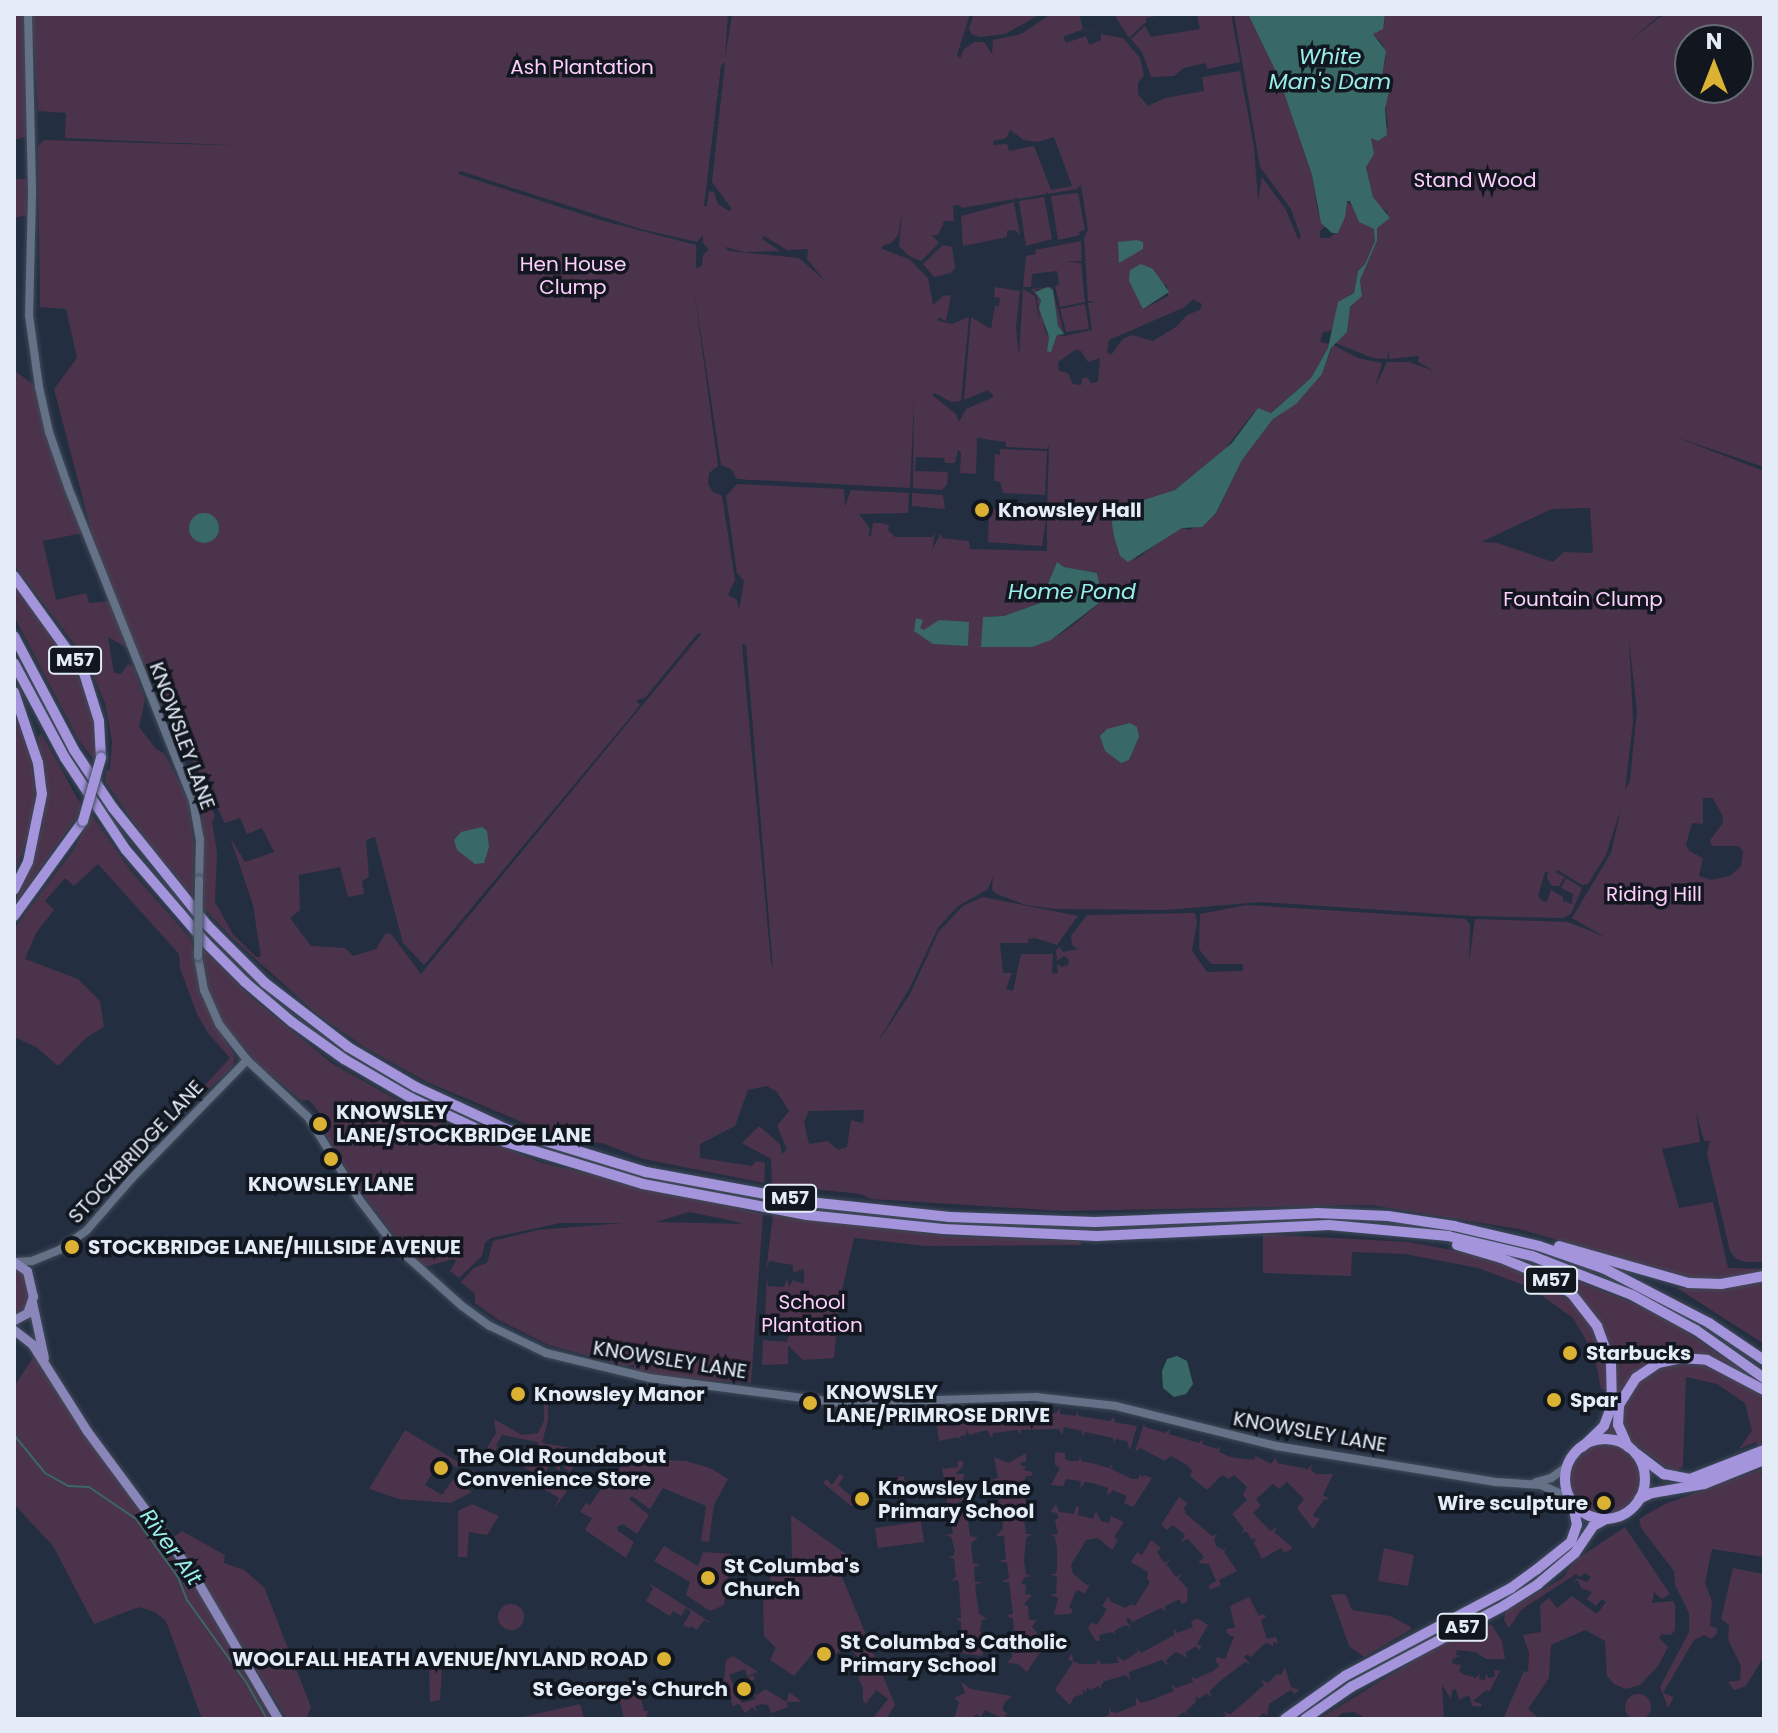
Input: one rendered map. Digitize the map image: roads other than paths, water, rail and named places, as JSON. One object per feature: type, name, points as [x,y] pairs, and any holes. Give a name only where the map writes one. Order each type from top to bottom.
[{"type":"highway","name":"M57","points":[[14,576],[84,673],[99,721],[101,758],[83,821],[14,916]]},
{"type":"highway","name":"M57","points":[[14,636],[74,750],[113,808],[208,926],[265,983],[348,1047],[416,1087],[506,1129],[646,1172],[809,1202],[934,1215],[1095,1222],[1353,1214],[1419,1220],[1538,1241],[1689,1283],[1721,1284],[1764,1276]]},
{"type":"highway","name":"M57","points":[[14,663],[65,758],[126,850],[205,942],[245,982],[292,1022],[344,1059],[411,1098],[505,1142],[643,1184],[807,1215],[943,1229],[1097,1236],[1259,1227],[1358,1226],[1473,1241],[1532,1256],[1598,1280],[1696,1330],[1764,1378]]},
{"type":"highway","points":[[14,692],[38,763],[42,794],[39,824],[28,862],[14,890]]},
{"type":"highway","name":"M57","points":[[1358,1226],[1439,1241],[1501,1258],[1547,1277],[1572,1294],[1597,1326],[1613,1376],[1609,1418],[1582,1447]]},
{"type":"highway","name":"M57","points":[[1486,1232],[1573,1257],[1636,1283],[1709,1323],[1764,1360]]},
{"type":"highway","points":[[1639,1499],[1644,1474],[1618,1429],[1619,1405],[1636,1378],[1658,1363],[1681,1358],[1707,1360],[1764,1390]]},
{"type":"highway","points":[[1567,1467],[1582,1447],[1606,1440],[1631,1450],[1664,1474],[1690,1479],[1764,1450]]},
{"type":"highway","name":"A57","points":[[1305,1719],[1363,1680],[1527,1591],[1570,1558],[1590,1529],[1606,1519],[1626,1513],[1639,1499],[1652,1493],[1704,1484],[1764,1460]]},
{"type":"highway","name":"A57","points":[[1285,1719],[1345,1676],[1511,1588],[1544,1565],[1574,1537],[1577,1520],[1565,1481],[1567,1467]]},
{"type":"highway","points":[[1572,1501],[1591,1516],[1606,1519]]},
{"type":"main road","name":"KNOWSLEY LANE","points":[[28,14],[32,166],[29,315],[39,387],[49,432],[68,487],[193,801],[200,839],[198,956],[211,1007],[247,1060],[308,1117],[374,1220],[408,1260],[490,1326],[546,1353],[649,1378],[841,1403],[1057,1398],[1143,1411],[1276,1446],[1550,1487],[1572,1501]]},
{"type":"main road","name":"STOCKBRIDGE LANE","points":[[15,1262],[43,1257],[87,1230],[247,1060]]},
{"type":"main road","name":"STOCKBRIDGE LANE","points":[[31,1278],[43,1257]]},
{"type":"main road","points":[[15,1262],[31,1278],[32,1302],[46,1366]]},
{"type":"main road","points":[[14,1320],[27,1313],[32,1302]]},
{"type":"main road","points":[[14,1330],[32,1344],[87,1431],[193,1574],[278,1719]]},
{"type":"main road","points":[[1528,1484],[1551,1478],[1567,1467]]},
{"type":"water","name":"White Man's Dam","points":[[1248,14],[1385,14],[1383,29],[1373,34],[1386,51],[1382,77],[1390,87],[1385,109],[1387,135],[1378,141],[1371,138],[1374,154],[1366,167],[1373,197],[1390,218],[1377,228],[1377,241],[1360,280],[1362,296],[1350,307],[1347,332],[1331,348],[1322,374],[1296,404],[1273,419],[1242,460],[1216,513],[1202,527],[1182,528],[1128,562],[1120,556],[1114,536],[1111,517],[1116,509],[1175,490],[1232,443],[1258,408],[1271,413],[1311,378],[1328,348],[1338,302],[1354,293],[1358,271],[1365,264],[1375,241],[1374,229],[1359,222],[1350,201],[1347,201],[1345,217],[1338,233],[1332,233],[1321,223],[1312,175],[1279,78]]},
{"type":"water","points":[[1118,242],[1143,242],[1143,249],[1119,263]]},
{"type":"water","points":[[1141,264],[1153,269],[1169,292],[1143,309],[1129,281],[1130,270]]},
{"type":"water","points":[[1048,287],[1053,290],[1058,326],[1064,334],[1057,335],[1051,352],[1047,351],[1049,337],[1039,308],[1041,300],[1035,292]]},
{"type":"water","points":[[204,513],[215,517],[219,528],[215,539],[204,543],[193,539],[189,528],[193,517]]},
{"type":"water","name":"Home Pond","points":[[1057,562],[1064,567],[1097,573],[1103,600],[1051,640],[1032,647],[981,647],[983,617],[1004,616],[1040,603]]},
{"type":"water","points":[[916,618],[923,620],[920,628],[924,630],[939,620],[969,622],[968,646],[933,644],[914,631]]},
{"type":"water","points":[[1130,723],[1137,727],[1139,737],[1129,760],[1121,763],[1105,751],[1100,736],[1107,729]]},
{"type":"water","points":[[482,827],[487,831],[489,847],[484,863],[475,864],[457,850],[454,840],[461,832]]},
{"type":"water","points":[[1177,1356],[1187,1361],[1193,1384],[1186,1394],[1174,1397],[1163,1388],[1162,1371],[1167,1359]]},
{"type":"waterway","name":"River Alt","points":[[14,1435],[45,1473],[68,1486],[89,1487],[136,1519],[178,1577],[187,1600],[246,1682],[267,1719]]},
{"type":"place","name":"Knowsley Hall","points":[[982,510]]},
{"type":"place","name":"KNOWSLEY LANE/STOCKBRIDGE LANE","points":[[320,1124]]},
{"type":"place","name":"KNOWSLEY LANE","points":[[331,1159]]},
{"type":"place","name":"STOCKBRIDGE LANE/HILLSIDE AVENUE","points":[[72,1247]]},
{"type":"place","name":"Starbucks","points":[[1570,1353]]},
{"type":"place","name":"Knowsley Manor","points":[[518,1394]]},
{"type":"place","name":"Spar","points":[[1554,1400]]},
{"type":"place","name":"KNOWSLEY LANE/PRIMROSE DRIVE","points":[[810,1403]]},
{"type":"place","name":"The Old Roundabout Convenience Store","points":[[441,1468]]},
{"type":"place","name":"Knowsley Lane Primary School","points":[[862,1499]]},
{"type":"place","name":"Wire sculpture","points":[[1604,1503]]},
{"type":"place","name":"St Columba's Church","points":[[708,1578]]},
{"type":"place","name":"St Columba's Catholic Primary School","points":[[824,1654]]},
{"type":"place","name":"WOOLFALL HEATH AVENUE/NYLAND ROAD","points":[[664,1659]]},
{"type":"place","name":"St George's Church","points":[[744,1689]]},
{"type":"park label","name":"Ash Plantation","points":[[582,67]]},
{"type":"park label","name":"Stand Wood","points":[[1475,180]]},
{"type":"park label","name":"Hen House Clump","points":[[573,276]]},
{"type":"park label","name":"Fountain Clump","points":[[1583,599]]},
{"type":"park label","name":"Riding Hill","points":[[1654,894]]},
{"type":"park label","name":"School Plantation","points":[[812,1314]]}]
